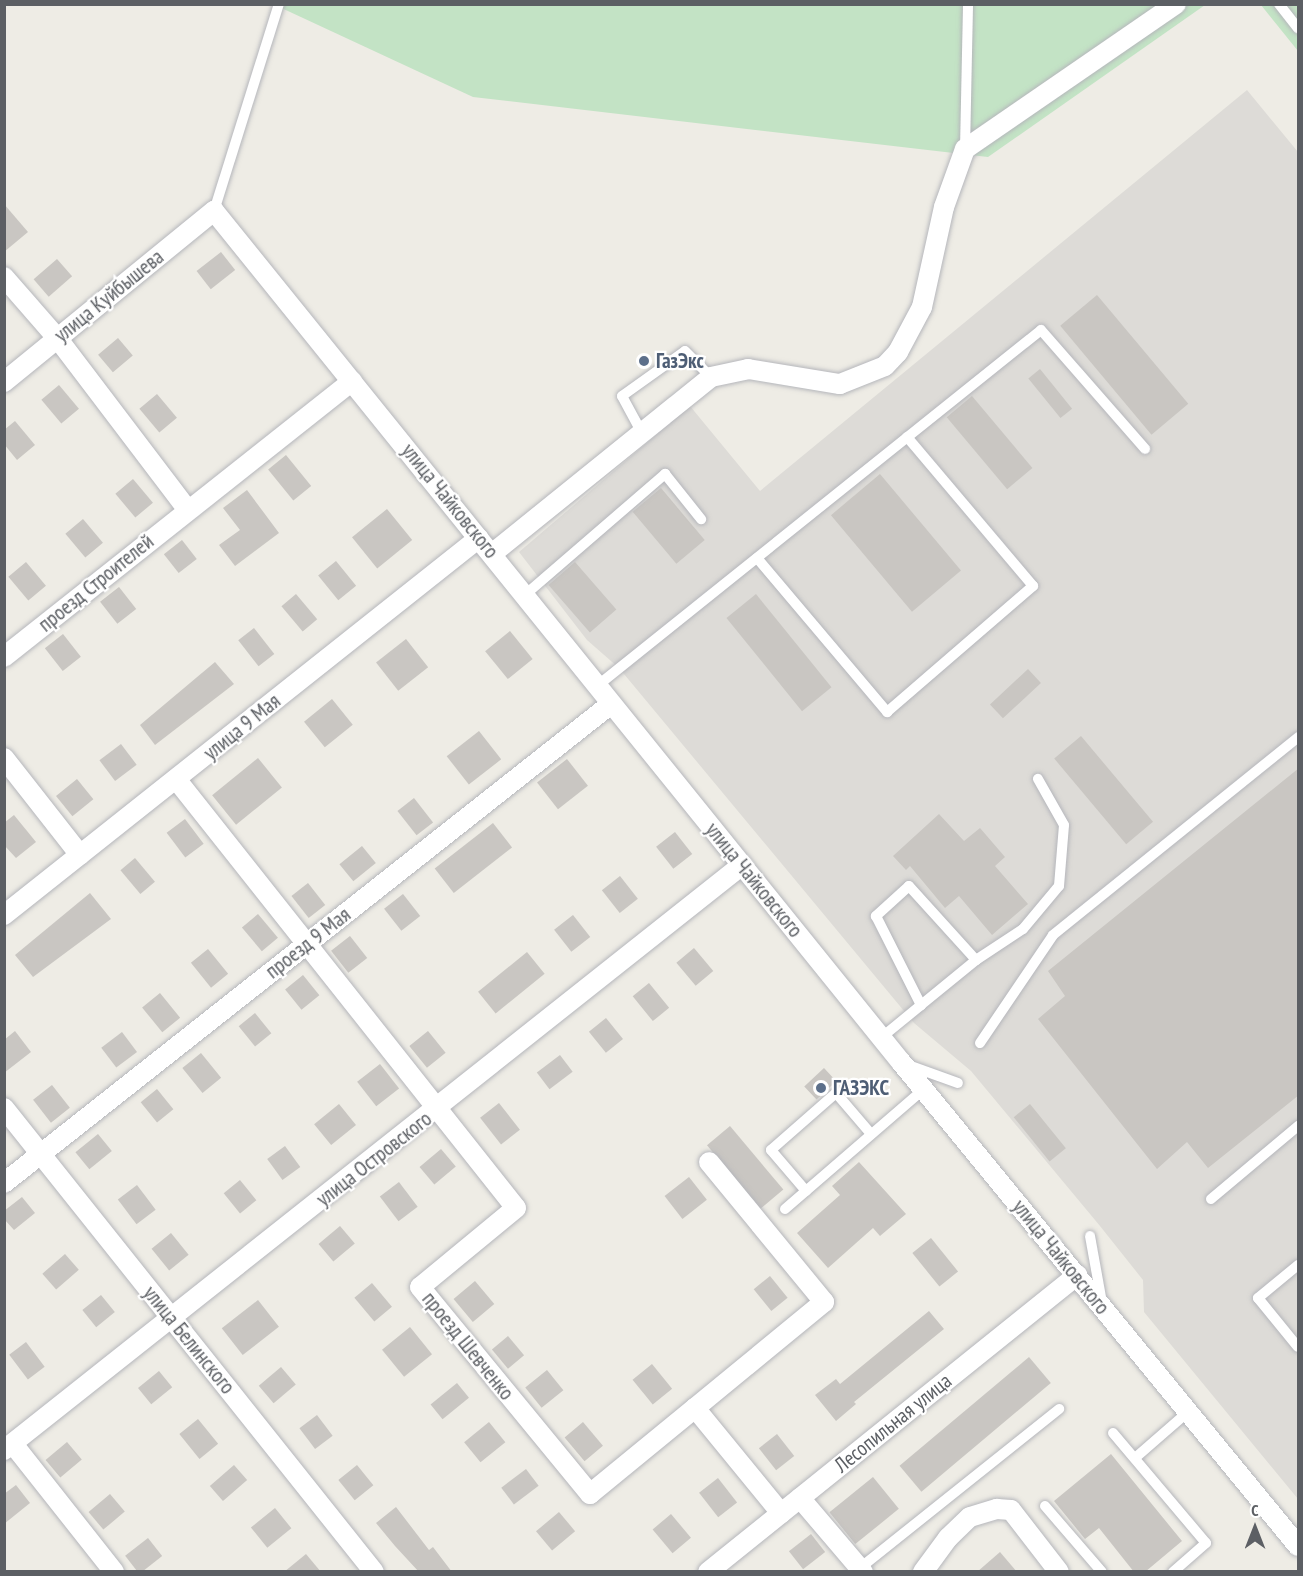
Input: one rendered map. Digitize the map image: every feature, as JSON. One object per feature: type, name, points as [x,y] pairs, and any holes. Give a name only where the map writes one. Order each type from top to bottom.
[{"type":"street","points":[[493,554],[711,377],[747,369],[840,384],[885,366],[898,352],[922,307],[944,207],[965,149],[1176,4]]},
{"type":"street","name":"улица Куйбышева","points":[[4,382],[214,211]]},
{"type":"street","name":"улица Чайковского","points":[[214,211],[526,594],[611,704],[923,1090],[1299,1546]]},
{"type":"street","points":[[4,277],[58,339],[188,510]]},
{"type":"street","name":"проезд Строителей","points":[[4,657],[352,381]]},
{"type":"street","name":"улица 9 Мая","points":[[4,915],[479,538]]},
{"type":"street","name":"проезд 9 Мая","points":[[4,1183],[611,704]]},
{"type":"street","points":[[4,758],[80,855]]},
{"type":"street","points":[[176,779],[436,1111]]},
{"type":"street","name":"улица Островского","points":[[9,1447],[436,1111],[742,865]]},
{"type":"street","name":"улица Белинского","points":[[4,1108],[374,1572]]},
{"type":"street","name":"проезд Шевченко","points":[[436,1111],[516,1209],[420,1287],[590,1494],[824,1302],[709,1162]]},
{"type":"street","name":"Лесопильная улица","points":[[708,1572],[1077,1275]]},
{"type":"street","points":[[695,1408],[781,1513]]},
{"type":"street","points":[[9,1447],[114,1572]]},
{"type":"street","points":[[800,1498],[862,1570]]},
{"type":"street","points":[[923,1572],[948,1538],[970,1517],[997,1509],[1011,1510],[1059,1572]]},
{"type":"lane","points":[[214,211],[279,4]]},
{"type":"lane","points":[[965,149],[968,4]]},
{"type":"lane","points":[[1279,4],[1299,28]]},
{"type":"lane","points":[[597,686],[1041,330],[1145,449]]},
{"type":"lane","points":[[642,433],[622,396],[685,351],[711,377]]},
{"type":"lane","points":[[757,558],[887,712],[1033,586],[907,437]]},
{"type":"lane","points":[[526,594],[664,474],[701,519]]},
{"type":"lane","points":[[980,1043],[1053,935],[1299,737]]},
{"type":"lane","points":[[882,1037],[976,960],[1023,928],[1059,886],[1064,825],[1038,779]]},
{"type":"lane","points":[[921,1005],[876,916],[909,886],[976,960]]},
{"type":"lane","points":[[901,1062],[958,1083]]},
{"type":"lane","points":[[785,1209],[923,1090]]},
{"type":"lane","points":[[806,1191],[771,1150],[836,1093],[872,1134]]},
{"type":"lane","points":[[1211,1199],[1299,1126]]},
{"type":"lane","points":[[1090,1236],[1103,1309]]},
{"type":"lane","points":[[1299,1265],[1258,1298],[1299,1347]]},
{"type":"lane","points":[[862,1570],[1059,1409]]},
{"type":"lane","points":[[1134,1458],[1188,1412]]},
{"type":"lane","points":[[1113,1433],[1206,1544],[1173,1572]]},
{"type":"lane","points":[[1045,1506],[1102,1572]]},
{"type":"shaded area","points":[[1247,90],[1298,152],[1298,1499],[1144,1312],[1143,1280],[1100,1226],[971,1071],[914,1023],[619,668],[587,640],[519,552],[690,406],[760,491]]},
{"type":"green space","points":[[275,5],[1205,5],[988,157],[473,97]]},
{"type":"green space","points":[[1261,5],[1298,5],[1298,51]]},
{"type":"building","points":[[4,204],[28,232],[4,252]]},
{"type":"building","points":[[221,252],[235,270],[211,289],[197,271]]},
{"type":"building","points":[[57,259],[72,276],[49,297],[34,279]]},
{"type":"building","points":[[1097,295],[1188,404],[1152,435],[1060,326]]},
{"type":"building","points":[[118,338],[133,356],[113,372],[98,355]]},
{"type":"building","points":[[1040,369],[1072,409],[1060,418],[1028,378]]},
{"type":"building","points":[[59,385],[79,409],[61,424],[41,400]]},
{"type":"building","points":[[157,394],[177,418],[159,433],[139,409]]},
{"type":"building","points":[[972,396],[1032,468],[1007,489],[947,417]]},
{"type":"building","points":[[15,421],[35,445],[17,460],[4,444],[4,430]]},
{"type":"building","points":[[286,455],[311,486],[293,501],[268,469]]},
{"type":"building","points":[[880,474],[961,571],[912,612],[831,515]]},
{"type":"building","points":[[133,479],[153,503],[135,518],[115,494]]},
{"type":"building","points":[[661,488],[705,540],[676,564],[633,512]]},
{"type":"building","points":[[247,490],[279,533],[235,566],[219,545],[240,530],[223,508]]},
{"type":"building","points":[[387,509],[412,540],[377,568],[352,537]]},
{"type":"building","points":[[83,519],[103,543],[85,558],[65,534]]},
{"type":"building","points":[[182,540],[197,559],[179,573],[164,554]]},
{"type":"building","points":[[336,561],[356,586],[338,600],[318,575]]},
{"type":"building","points":[[26,562],[46,586],[28,601],[8,577]]},
{"type":"building","points":[[575,562],[616,610],[590,633],[549,585]]},
{"type":"building","points":[[119,587],[136,609],[117,624],[100,602]]},
{"type":"building","points":[[296,594],[317,619],[303,631],[281,606]]},
{"type":"building","points":[[756,594],[832,687],[802,711],[726,618]]},
{"type":"building","points":[[254,628],[274,654],[259,666],[238,640]]},
{"type":"building","points":[[510,631],[533,659],[508,679],[485,651]]},
{"type":"building","points":[[63,634],[81,657],[63,671],[45,648]]},
{"type":"building","points":[[406,639],[428,667],[398,691],[376,662]]},
{"type":"building","points":[[215,662],[234,684],[155,745],[140,725]]},
{"type":"building","points":[[1028,669],[1041,683],[1003,718],[990,704]]},
{"type":"building","points":[[332,699],[353,725],[325,747],[304,722]]},
{"type":"building","points":[[479,731],[501,759],[469,785],[447,756]]},
{"type":"building","points":[[1081,736],[1153,822],[1126,844],[1054,758]]},
{"type":"building","points":[[121,744],[137,765],[115,781],[99,760]]},
{"type":"building","points":[[258,758],[282,788],[236,825],[212,795]]},
{"type":"building","points":[[567,759],[588,786],[558,809],[537,782]]},
{"type":"building","points":[[1299,768],[1299,1095],[1208,1168],[1187,1142],[1157,1169],[1038,1019],[1065,996],[1048,971]]},
{"type":"building","points":[[77,779],[93,799],[72,816],[56,796]]},
{"type":"building","points":[[414,798],[433,822],[417,835],[397,811]]},
{"type":"building","points":[[939,814],[964,841],[980,828],[1005,857],[995,866],[1028,904],[992,935],[959,896],[945,908],[910,866],[906,870],[893,856]]},
{"type":"building","points":[[14,815],[36,842],[16,858],[4,845],[4,823]]},
{"type":"building","points":[[185,819],[204,844],[185,858],[167,833]]},
{"type":"building","points":[[493,823],[512,847],[454,893],[435,869]]},
{"type":"building","points":[[675,832],[692,854],[673,869],[656,847]]},
{"type":"building","points":[[362,846],[376,863],[353,881],[339,864]]},
{"type":"building","points":[[135,858],[155,882],[140,894],[120,870]]},
{"type":"building","points":[[620,876],[638,899],[620,913],[602,890]]},
{"type":"building","points":[[308,883],[325,905],[309,918],[291,896]]},
{"type":"building","points":[[90,893],[111,919],[33,977],[15,955]]},
{"type":"building","points":[[403,894],[420,916],[401,931],[384,909]]},
{"type":"building","points":[[258,914],[278,938],[262,951],[242,927]]},
{"type":"building","points":[[573,915],[590,937],[571,952],[554,930]]},
{"type":"building","points":[[350,936],[367,958],[348,973],[331,951]]},
{"type":"building","points":[[694,948],[713,971],[696,986],[676,963]]},
{"type":"building","points":[[208,949],[228,974],[211,988],[191,963]]},
{"type":"building","points":[[527,952],[545,974],[496,1013],[478,992]]},
{"type":"building","points":[[303,975],[319,995],[301,1010],[285,989]]},
{"type":"building","points":[[649,983],[669,1008],[653,1021],[633,996]]},
{"type":"building","points":[[160,993],[180,1018],[162,1032],[142,1007]]},
{"type":"building","points":[[255,1013],[271,1033],[255,1046],[239,1026]]},
{"type":"building","points":[[606,1018],[623,1039],[606,1053],[589,1032]]},
{"type":"building","points":[[15,1031],[31,1052],[4,1073],[4,1040]]},
{"type":"building","points":[[428,1031],[446,1053],[427,1068],[409,1046]]},
{"type":"building","points":[[122,1032],[137,1052],[116,1068],[101,1048]]},
{"type":"building","points":[[201,1053],[221,1078],[202,1093],[182,1068]]},
{"type":"building","points":[[560,1055],[573,1072],[549,1089],[537,1072]]},
{"type":"building","points":[[380,1064],[399,1088],[376,1106],[357,1082]]},
{"type":"building","points":[[824,1068],[836,1081],[817,1100],[804,1086]]},
{"type":"building","points":[[52,1085],[70,1108],[51,1123],[33,1100]]},
{"type":"building","points":[[157,1089],[173,1109],[157,1122],[141,1102]]},
{"type":"building","points":[[499,1103],[520,1130],[501,1145],[480,1118]]},
{"type":"building","points":[[339,1104],[356,1125],[331,1145],[314,1124]]},
{"type":"building","points":[[1030,1104],[1066,1148],[1050,1162],[1014,1117]]},
{"type":"building","points":[[730,1126],[783,1190],[760,1209],[707,1145]]},
{"type":"building","points":[[98,1134],[112,1151],[89,1169],[75,1152]]},
{"type":"building","points":[[285,1146],[300,1167],[282,1180],[267,1159]]},
{"type":"building","points":[[441,1149],[456,1167],[434,1185],[420,1167]]},
{"type":"building","points":[[859,1162],[906,1214],[880,1236],[873,1228],[828,1268],[797,1233],[840,1195],[832,1186]]},
{"type":"building","points":[[689,1177],[707,1200],[682,1219],[665,1196]]},
{"type":"building","points":[[240,1180],[256,1200],[240,1213],[224,1193]]},
{"type":"building","points":[[399,1182],[418,1207],[398,1221],[380,1196]]},
{"type":"building","points":[[137,1185],[156,1210],[136,1224],[118,1199]]},
{"type":"building","points":[[22,1197],[35,1213],[14,1230],[4,1219],[4,1211]]},
{"type":"building","points":[[340,1226],[355,1244],[333,1262],[319,1244]]},
{"type":"building","points":[[171,1233],[189,1255],[169,1270],[152,1249]]},
{"type":"building","points":[[931,1238],[958,1271],[939,1287],[912,1253]]},
{"type":"building","points":[[65,1254],[79,1270],[56,1290],[42,1274]]},
{"type":"building","points":[[770,1276],[788,1298],[771,1311],[754,1289]]},
{"type":"building","points":[[475,1281],[494,1304],[473,1322],[454,1299]]},
{"type":"building","points":[[372,1283],[392,1307],[374,1322],[354,1298]]},
{"type":"building","points":[[101,1295],[115,1312],[96,1327],[82,1310]]},
{"type":"building","points":[[258,1300],[279,1327],[243,1355],[222,1328]]},
{"type":"building","points":[[929,1311],[944,1329],[854,1402],[856,1404],[836,1421],[815,1395],[836,1379],[840,1384]]},
{"type":"building","points":[[410,1327],[432,1354],[404,1377],[382,1350]]},
{"type":"building","points":[[508,1336],[524,1355],[508,1369],[492,1349]]},
{"type":"building","points":[[26,1342],[45,1367],[28,1379],[9,1355]]},
{"type":"building","points":[[1029,1357],[1051,1383],[921,1492],[900,1466]]},
{"type":"building","points":[[652,1364],[672,1389],[653,1405],[633,1380]]},
{"type":"building","points":[[281,1367],[296,1385],[274,1403],[259,1386]]},
{"type":"building","points":[[547,1370],[563,1390],[542,1408],[525,1388]]},
{"type":"building","points":[[159,1371],[172,1387],[151,1404],[138,1388]]},
{"type":"building","points":[[457,1383],[469,1398],[443,1419],[431,1404]]},
{"type":"building","points":[[317,1415],[333,1436],[315,1449],[299,1428]]},
{"type":"building","points":[[198,1419],[218,1444],[199,1459],[179,1434]]},
{"type":"building","points":[[489,1422],[505,1442],[480,1462],[464,1442]]},
{"type":"building","points":[[583,1422],[603,1446],[585,1461],[565,1437]]},
{"type":"building","points":[[777,1434],[794,1456],[776,1470],[759,1448]]},
{"type":"building","points":[[67,1442],[82,1460],[60,1478],[46,1460]]},
{"type":"building","points":[[1111,1454],[1182,1541],[1145,1572],[1134,1572],[1099,1528],[1085,1539],[1054,1501]]},
{"type":"building","points":[[234,1465],[247,1480],[223,1501],[210,1486]]},
{"type":"building","points":[[357,1465],[373,1485],[355,1500],[338,1480]]},
{"type":"building","points":[[526,1469],[539,1486],[514,1504],[501,1488]]},
{"type":"building","points":[[873,1477],[899,1509],[855,1544],[829,1512]]},
{"type":"building","points":[[718,1478],[737,1502],[718,1517],[699,1493]]},
{"type":"building","points":[[16,1485],[30,1503],[4,1524],[4,1494]]},
{"type":"building","points":[[110,1494],[125,1512],[103,1530],[89,1512]]},
{"type":"building","points":[[396,1507],[429,1550],[433,1547],[452,1572],[419,1572],[395,1546],[376,1523]]},
{"type":"building","points":[[275,1508],[291,1528],[267,1548],[251,1528]]},
{"type":"building","points":[[559,1512],[575,1531],[552,1550],[536,1531]]},
{"type":"building","points":[[671,1514],[691,1538],[673,1553],[653,1529]]},
{"type":"building","points":[[811,1534],[825,1552],[803,1569],[789,1551]]},
{"type":"building","points":[[148,1538],[162,1556],[142,1572],[138,1572],[125,1556]]},
{"type":"building","points":[[1000,1552],[1017,1572],[977,1572]]},
{"type":"building","points":[[306,1554],[321,1572],[284,1572]]},
{"type":"place","name":"ГазЭкс","points":[[644,361]]},
{"type":"place","name":"ГАЗЭКС","points":[[821,1088]]}]
